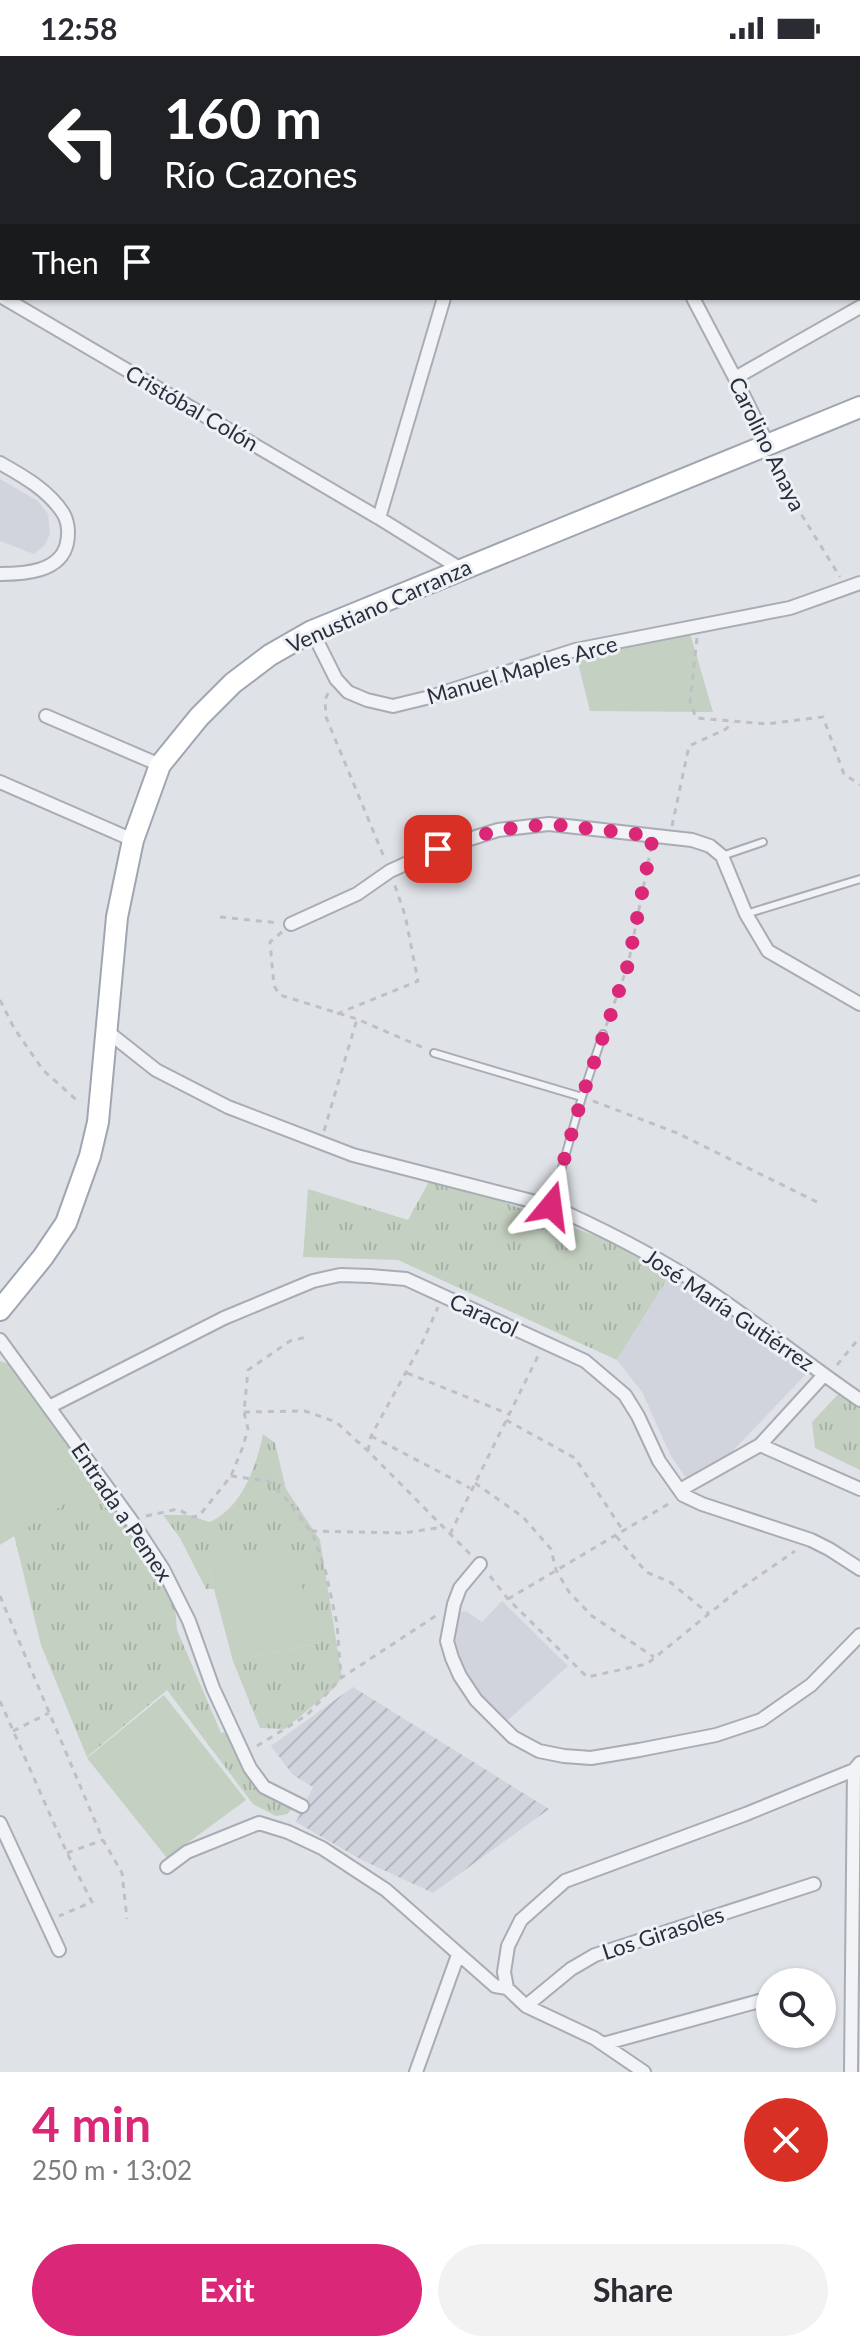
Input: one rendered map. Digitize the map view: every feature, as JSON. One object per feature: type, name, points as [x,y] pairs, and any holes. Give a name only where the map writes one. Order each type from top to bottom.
[{"type":"main road","name":"Venustiano Carranza","points":[[0,1310],[66,1223],[87,1167],[98,1122],[117,917],[133,840],[160,765],[199,717],[233,683],[270,655],[312,631],[860,407]]},
{"type":"street","name":"Cristóbal Colón","points":[[7,300],[461,569]]},
{"type":"street","points":[[379,518],[443,300]]},
{"type":"street","name":"Carolino Anaya","points":[[694,300],[767,443]]},
{"type":"street","points":[[735,378],[860,307]]},
{"type":"street","points":[[0,463],[28,479],[51,498],[65,516],[69,534],[59,560],[46,568],[0,574]]},
{"type":"street","name":"Manuel Maples Arce","points":[[336,679],[348,692],[393,706],[575,650],[790,608],[860,583]]},
{"type":"street","points":[[312,631],[336,679]]},
{"type":"street","points":[[46,716],[160,765]]},
{"type":"street","points":[[0,782],[133,840]]},
{"type":"street","points":[[291,924],[357,894],[390,871],[438,849],[498,830],[549,824],[692,840],[710,846],[722,856],[746,914],[768,951],[860,1004]]},
{"type":"street","name":"José María Gutiérrez","points":[[108,1032],[156,1070],[228,1107],[353,1155],[551,1206],[644,1250],[696,1282],[860,1400]]},
{"type":"street","name":"Caracol","points":[[49,1407],[224,1318],[313,1281],[340,1275],[406,1279],[585,1361],[625,1395],[659,1461],[682,1493]]},
{"type":"street","name":"Entrada a Pemex","points":[[0,1340],[163,1569],[183,1608],[213,1688],[243,1754],[264,1787],[302,1806]]},
{"type":"street","points":[[682,1493],[760,1445],[826,1376]]},
{"type":"street","points":[[760,1445],[860,1489]]},
{"type":"street","points":[[682,1493],[714,1509],[811,1540],[860,1569]]},
{"type":"street","points":[[480,1564],[460,1588],[447,1641],[460,1676],[476,1700],[513,1737],[539,1751],[564,1756],[591,1758],[639,1750],[716,1735],[761,1720],[811,1685],[860,1635]]},
{"type":"street","points":[[507,1988],[504,1972],[508,1946],[521,1920],[565,1881],[746,1814],[857,1766],[856,1998],[851,2072]]},
{"type":"street","points":[[0,1823],[59,1950]]},
{"type":"street","points":[[167,1867],[187,1852],[259,1823],[288,1832],[322,1848],[386,1890],[495,1986],[507,1988],[526,2006],[603,2044],[623,2066],[644,2072]]},
{"type":"street","name":"Los Girasoles","points":[[526,2006],[571,1969],[595,1955],[814,1884]]},
{"type":"street","points":[[416,2072],[458,1955]]},
{"type":"street","points":[[603,2044],[756,2002]]},
{"type":"lane","points":[[722,856],[763,842]]},
{"type":"lane","points":[[746,914],[860,879]]},
{"type":"lane","points":[[551,1206],[603,1034]]},
{"type":"lane","points":[[434,1053],[582,1097]]},
{"type":"path","name":"Carolino Anaya","points":[[767,443],[798,509],[846,588]]},
{"type":"path","points":[[699,626],[690,702],[696,718],[766,724],[823,717],[844,774],[860,785]]},
{"type":"path","points":[[336,679],[325,700],[326,717],[390,871],[405,915],[418,981],[337,1014]]},
{"type":"path","points":[[669,837],[689,746],[726,729],[733,721]]},
{"type":"path","points":[[603,1034],[628,965],[653,836]]},
{"type":"path","points":[[220,917],[291,924]]},
{"type":"path","points":[[291,924],[270,942],[274,986],[280,995],[357,1019],[434,1053]]},
{"type":"path","points":[[0,1000],[14,1028],[43,1070],[98,1122]]},
{"type":"path","points":[[321,1142],[357,1019]]},
{"type":"path","points":[[582,1097],[677,1133],[819,1203]]},
{"type":"path","points":[[368,1451],[371,1436],[407,1373],[443,1296]]},
{"type":"path","points":[[131,1520],[178,1509],[192,1517],[199,1516],[231,1476],[248,1429],[244,1412],[248,1370],[290,1341],[307,1337]]},
{"type":"path","points":[[826,1376],[860,1337]]},
{"type":"path","points":[[450,1534],[545,1343]]},
{"type":"path","points":[[407,1373],[509,1414]]},
{"type":"path","points":[[244,1412],[305,1411],[336,1422],[480,1564],[508,1599],[587,1677],[647,1664],[737,1591],[811,1540]]},
{"type":"path","points":[[506,1420],[575,1458],[623,1531]]},
{"type":"path","points":[[371,1436],[472,1489]]},
{"type":"path","points":[[231,1476],[268,1481],[311,1531],[326,1573],[337,1624],[341,1678]]},
{"type":"path","points":[[475,1483],[523,1517],[551,1549],[556,1570],[569,1592],[592,1616],[655,1658]]},
{"type":"path","points":[[508,1599],[682,1493]]},
{"type":"path","points":[[311,1531],[404,1533],[443,1527]]},
{"type":"path","points":[[616,1535],[646,1572],[670,1582],[709,1614]]},
{"type":"path","points":[[0,1596],[103,1840],[122,1873],[127,1919]]},
{"type":"path","points":[[243,1754],[307,1715],[341,1678],[454,1604]]},
{"type":"path","points":[[0,1701],[92,1902],[45,1921]]},
{"type":"path","points":[[13,1731],[49,1713]]},
{"type":"path","points":[[67,1853],[103,1840]]},
{"type":"shaded area","points":[[0,479],[38,501],[48,514],[50,534],[44,546],[34,554],[0,541]]},
{"type":"shaded area","points":[[671,1273],[810,1370],[724,1460],[688,1481],[671,1456],[642,1392],[617,1360]]},
{"type":"shaded area","points":[[502,1601],[568,1666],[508,1720],[494,1712],[456,1661],[450,1633],[457,1613],[466,1611],[482,1622]]},
{"type":"shaded area","points":[[353,1687],[549,1809],[433,1893],[362,1860],[296,1822],[313,1787],[293,1775],[271,1746]]},
{"type":"green space","points":[[689,630],[713,712],[590,711],[575,651]]},
{"type":"green space","points":[[432,1176],[640,1252],[671,1273],[617,1360],[398,1260],[303,1257],[308,1189],[408,1220]]},
{"type":"green space","points":[[0,1361],[13,1365],[99,1482],[0,1545]]},
{"type":"green space","points":[[845,1387],[860,1397],[860,1470],[815,1448],[812,1422]]},
{"type":"green space","points":[[263,1434],[275,1443],[286,1489],[320,1540],[342,1677],[334,1688],[285,1729],[260,1728],[233,1661],[318,1643],[207,1563],[214,1589],[206,1589],[180,1538],[163,1515],[189,1515],[209,1522],[230,1508],[246,1485]]},
{"type":"green space","points":[[99,1482],[174,1596],[177,1630],[221,1733],[233,1731],[265,1786],[293,1808],[287,1814],[276,1816],[253,1804],[167,1690],[87,1757],[41,1645],[14,1535]]},
{"type":"green space","points":[[289,1541],[318,1643],[233,1661],[207,1563]]},
{"type":"green space","points":[[164,1695],[246,1800],[167,1858],[87,1758]]},
{"type":"route","points":[[438,849],[498,830],[549,824],[653,836],[628,965],[582,1097],[551,1206]]}]
